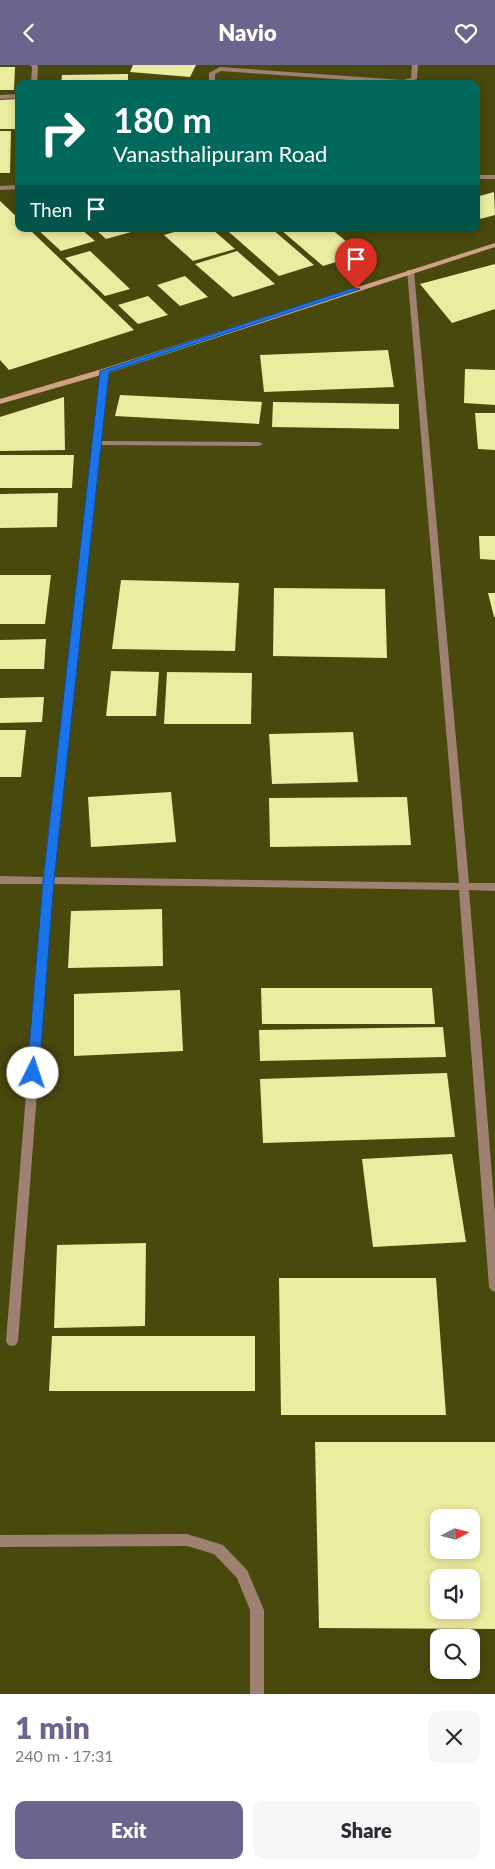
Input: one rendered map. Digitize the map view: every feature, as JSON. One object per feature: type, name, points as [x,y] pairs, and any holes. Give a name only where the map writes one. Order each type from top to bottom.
[{"type":"street","points":[[33,65],[36,67],[34,80]]},
{"type":"street","points":[[410,80],[414,79],[415,65]]},
{"type":"street","points":[[212,80],[212,73],[220,69],[375,80]]},
{"type":"street","points":[[0,97],[15,96]]},
{"type":"street","points":[[480,177],[495,177]]},
{"type":"street","points":[[0,188],[15,187]]},
{"type":"street","points":[[0,402],[105,371],[495,245]]},
{"type":"street","points":[[410,272],[464,887],[495,1287]]},
{"type":"street","points":[[12,1341],[48,881],[105,371]]},
{"type":"street","points":[[97,443],[258,444]]},
{"type":"street","points":[[0,880],[495,887]]},
{"type":"street","points":[[0,1541],[187,1540],[218,1549],[242,1574],[257,1610],[257,1694]]},
{"type":"building","points":[[133,65],[196,65],[190,77],[130,72]]},
{"type":"building","points":[[0,67],[15,67],[14,90],[0,90]]},
{"type":"building","points":[[128,74],[128,80],[61,80],[62,75]]},
{"type":"building","points":[[15,99],[15,129],[0,129],[0,100]]},
{"type":"building","points":[[0,131],[11,131],[10,173],[0,173]]},
{"type":"building","points":[[494,192],[495,215],[480,219],[480,196]]},
{"type":"building","points":[[0,201],[15,215],[15,232],[32,232],[134,330],[9,370],[0,360]]},
{"type":"building","points":[[40,232],[84,232],[95,241],[61,251]]},
{"type":"building","points":[[98,232],[131,232],[106,239]]},
{"type":"building","points":[[174,232],[215,232],[235,249],[193,261],[164,235]]},
{"type":"building","points":[[229,232],[276,232],[314,265],[279,276]]},
{"type":"building","points":[[283,232],[335,232],[362,254],[323,266]]},
{"type":"building","points":[[90,251],[130,289],[105,296],[65,258]]},
{"type":"building","points":[[237,251],[275,284],[233,297],[195,264]]},
{"type":"building","points":[[495,264],[495,309],[452,323],[420,284]]},
{"type":"building","points":[[185,276],[208,297],[180,306],[157,285]]},
{"type":"building","points":[[148,296],[168,315],[138,324],[118,305]]},
{"type":"building","points":[[388,350],[394,387],[264,392],[260,355]]},
{"type":"building","points":[[465,369],[495,370],[495,405],[464,403]]},
{"type":"building","points":[[120,395],[262,402],[259,424],[115,416]]},
{"type":"building","points":[[64,397],[65,450],[0,451],[0,417]]},
{"type":"building","points":[[273,402],[399,404],[399,429],[272,427]]},
{"type":"building","points":[[475,413],[495,413],[495,450],[478,449]]},
{"type":"building","points":[[0,455],[74,455],[72,488],[0,488]]},
{"type":"building","points":[[58,493],[57,527],[0,528],[0,494]]},
{"type":"building","points":[[479,536],[495,536],[495,560],[480,559]]},
{"type":"building","points":[[0,575],[51,575],[45,624],[0,624]]},
{"type":"building","points":[[121,580],[239,583],[235,651],[112,649]]},
{"type":"building","points":[[274,588],[385,589],[387,658],[273,656]]},
{"type":"building","points":[[488,593],[495,593],[495,617],[494,617]]},
{"type":"building","points":[[46,639],[44,669],[0,669],[0,640]]},
{"type":"building","points":[[111,671],[159,672],[156,716],[106,716]]},
{"type":"building","points":[[167,672],[252,673],[251,724],[164,724]]},
{"type":"building","points":[[44,697],[42,722],[0,723],[0,698]]},
{"type":"building","points":[[0,730],[26,730],[21,777],[0,777]]},
{"type":"building","points":[[353,732],[358,782],[272,784],[269,734]]},
{"type":"building","points":[[171,792],[176,842],[91,847],[88,797]]},
{"type":"building","points":[[407,797],[411,845],[270,847],[269,798]]},
{"type":"building","points":[[162,909],[163,966],[68,968],[71,911]]},
{"type":"building","points":[[261,988],[432,988],[435,1024],[262,1024]]},
{"type":"building","points":[[180,990],[183,1051],[74,1056],[74,994]]},
{"type":"building","points":[[443,1027],[446,1057],[260,1061],[259,1030]]},
{"type":"building","points":[[447,1073],[455,1137],[263,1143],[260,1079]]},
{"type":"building","points":[[452,1154],[466,1242],[373,1247],[362,1159]]},
{"type":"building","points":[[146,1243],[145,1326],[54,1328],[57,1245]]},
{"type":"building","points":[[279,1278],[436,1278],[446,1415],[281,1415]]},
{"type":"building","points":[[52,1336],[255,1336],[255,1391],[49,1391]]},
{"type":"building","points":[[315,1442],[495,1442],[495,1629],[319,1628]]},
{"type":"route","points":[[33,1073],[48,881],[105,371],[356,289]]}]
